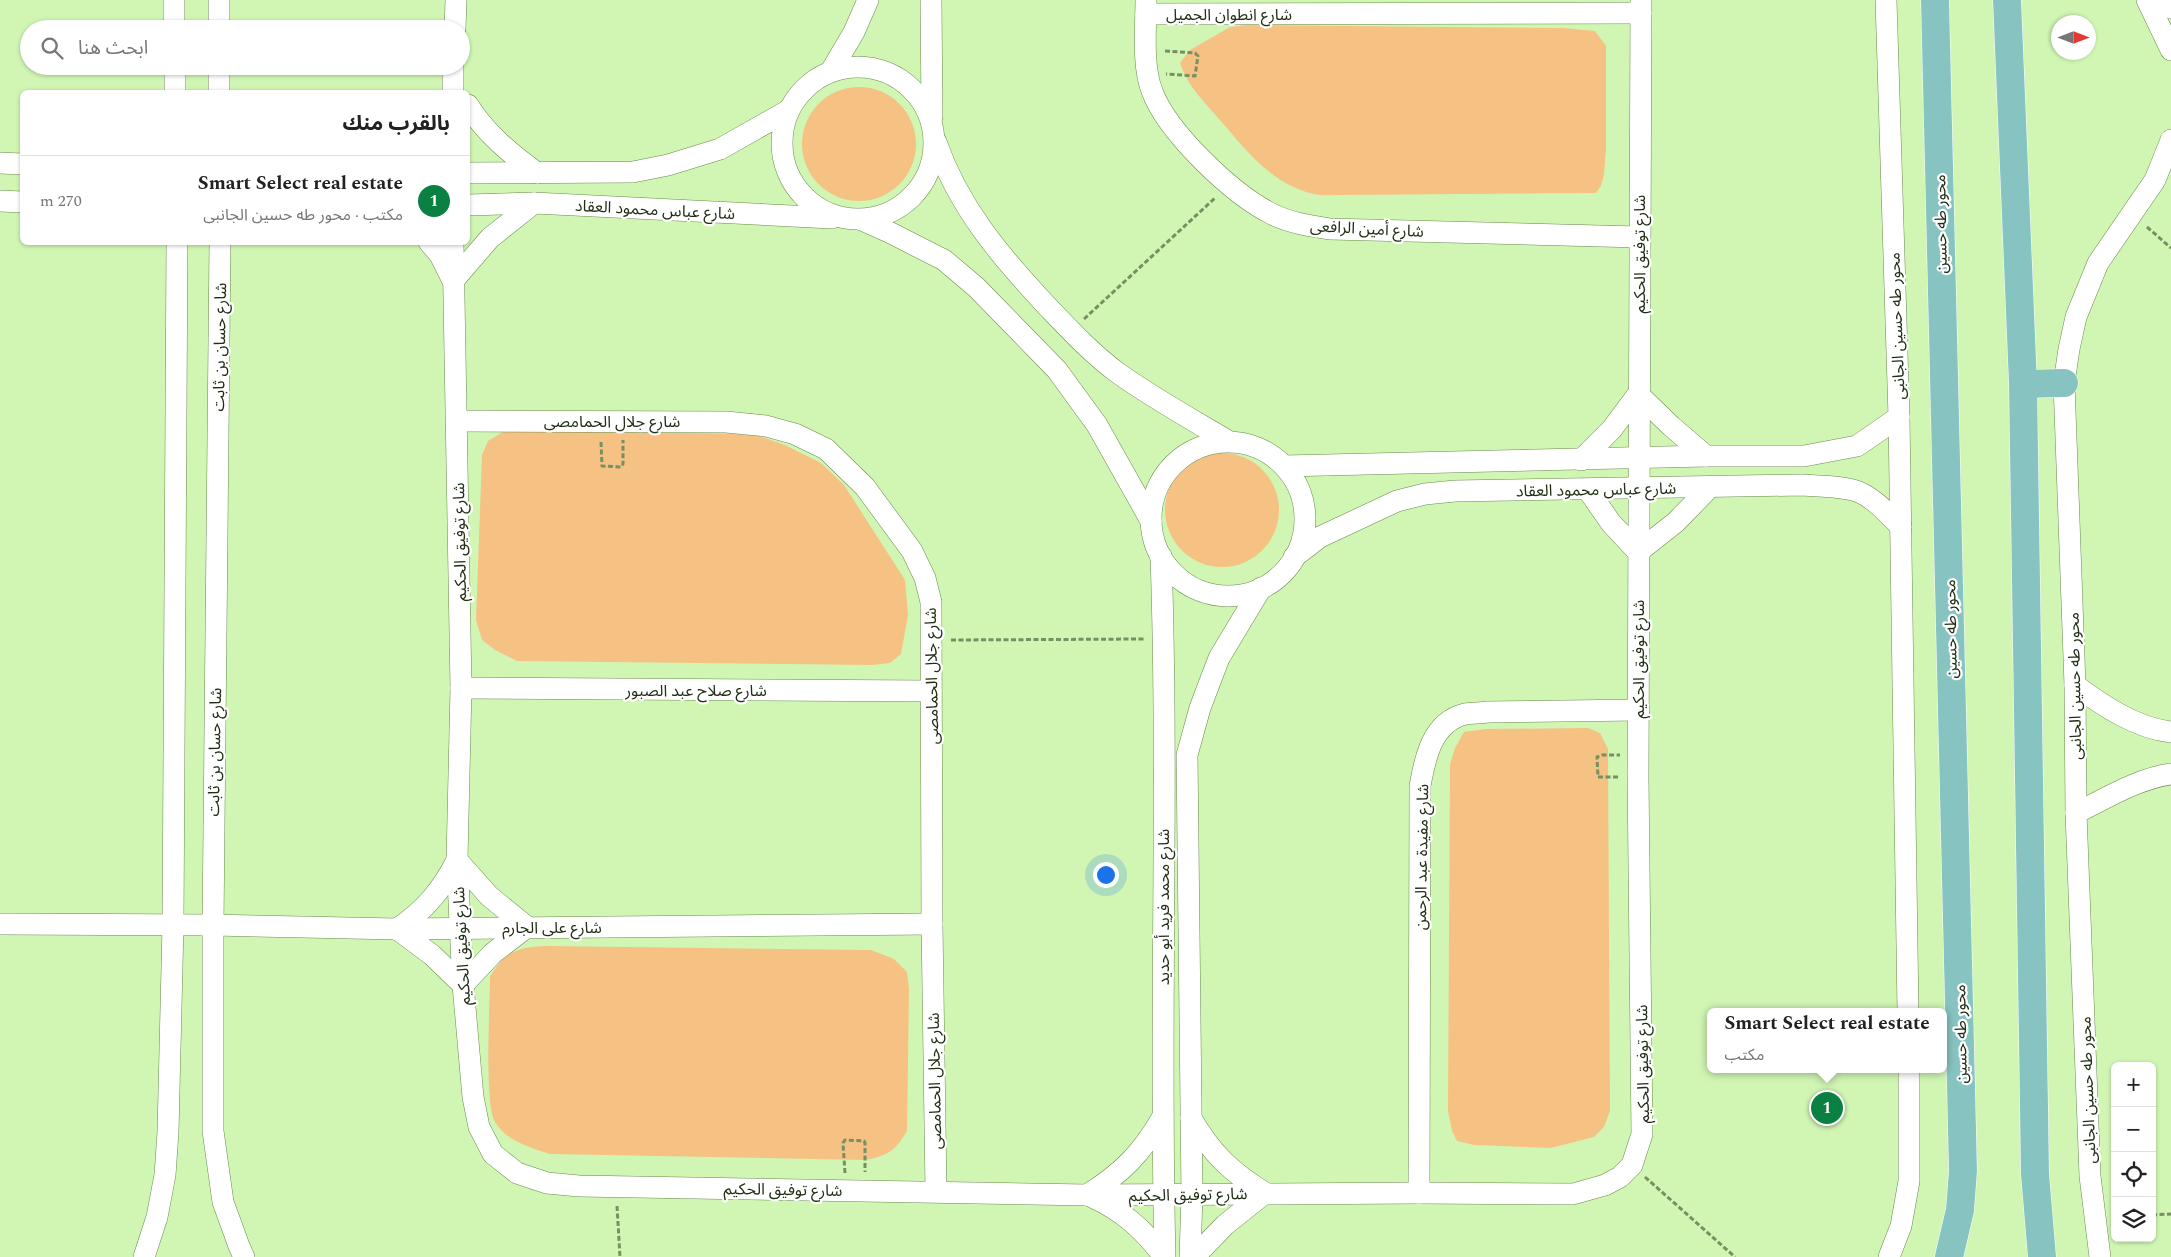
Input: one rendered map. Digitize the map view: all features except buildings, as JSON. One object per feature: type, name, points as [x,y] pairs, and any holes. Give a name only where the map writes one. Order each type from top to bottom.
[{"type":"main road","points":[[2005,1],[2023,384],[2035,1174],[2042,1257]]},
{"type":"main road","name":"محور طه حسين","points":[[1939,3],[1963,1171],[1960,1210],[1951,1254]]},
{"type":"main road","points":[[2023,384],[2064,383]]},
{"type":"street","points":[[174,0],[174,20]]},
{"type":"street","points":[[219,20],[220,0]]},
{"type":"street","points":[[455,20],[456,0]]},
{"type":"street","points":[[831,71],[854,32],[868,0]]},
{"type":"street","points":[[931,0],[934,131],[934,159],[927,178],[915,195],[900,208],[882,217],[852,220],[824,213],[809,202],[795,187],[786,169],[782,150],[783,129],[789,110],[800,94],[814,80],[831,71],[850,67],[868,67],[886,71],[902,80],[915,92],[926,107],[934,131],[944,166],[963,201],[984,234],[1009,266],[1086,347],[1150,395],[1228,441]]},
{"type":"street","name":"محور طه حسين الجانبى","points":[[1886,0],[1899,417],[1908,1008]]},
{"type":"street","points":[[2147,0],[2171,50]]},
{"type":"street","points":[[2158,0],[2171,8]]},
{"type":"street","name":"شارع انطوان الجميل","points":[[1146,7],[1641,6]]},
{"type":"street","name":"شارع توفيق الحكيم","points":[[453,245],[461,688],[457,860],[463,985],[473,1097],[480,1127],[493,1154],[517,1174],[547,1183],[579,1186],[616,1185],[1087,1195],[1419,1192],[1573,1194],[1605,1185],[1620,1177],[1632,1165],[1642,1134],[1638,777],[1641,6]]},
{"type":"street","name":"شارع أمين الرافعى","points":[[1146,7],[1148,72],[1151,90],[1163,113],[1179,134],[1229,185],[1272,214],[1300,224],[1330,229],[1639,237]]},
{"type":"street","points":[[175,75],[175,90]]},
{"type":"street","points":[[218,90],[219,75]]},
{"type":"street","points":[[470,108],[489,133],[512,155],[537,173]]},
{"type":"street","name":"شارع عباس محمود العقاد","points":[[470,173],[633,172],[668,166],[720,149],[789,110]]},
{"type":"street","name":"محور طه حسين الجانبى","points":[[2100,1257],[2090,1176],[2076,814],[2075,685],[2064,383],[2068,349],[2076,317],[2098,263],[2155,180],[2171,140]]},
{"type":"street","points":[[0,163],[20,164]]},
{"type":"street","points":[[2132,214],[2171,183]]},
{"type":"street","points":[[0,202],[20,202]]},
{"type":"street","points":[[432,245],[440,255],[453,280],[490,238],[534,203]]},
{"type":"street","name":"شارع عباس محمود العقاد","points":[[470,204],[534,203],[852,220],[891,232],[944,260],[976,287],[1057,370],[1097,424],[1151,521]]},
{"type":"street","points":[[144,1257],[157,1216],[165,1175],[173,925],[177,245]]},
{"type":"street","name":"شارع حسان بن ثابت","points":[[220,245],[212,925],[213,1131],[223,1202],[244,1257]]},
{"type":"street","points":[[1581,460],[1612,429],[1638,394],[1706,456]]},
{"type":"street","name":"شارع عباس محمود العقاد","points":[[1284,466],[1706,456],[1804,456],[1857,446],[1899,417]]},
{"type":"street","name":"شارع جلال الحمامصى","points":[[457,421],[726,422],[766,426],[795,434],[826,449],[865,487],[912,551],[925,578],[931,602],[932,924],[936,1191]]},
{"type":"street","points":[[1228,441],[1249,444],[1269,453],[1284,466],[1295,482],[1302,500],[1304,519],[1302,539],[1294,557],[1285,570],[1261,588],[1243,594],[1224,596],[1205,592],[1187,584],[1172,572],[1160,556],[1154,539],[1151,521],[1154,496],[1165,474],[1182,456],[1204,445],[1228,441]]},
{"type":"street","name":"شارع عباس محمود العقاد","points":[[1294,557],[1320,536],[1397,501],[1425,494],[1455,491],[1801,485],[1859,492],[1878,504],[1900,527]]},
{"type":"street","points":[[1588,490],[1611,523],[1638,552],[1676,522],[1710,487]]},
{"type":"street","name":"شارع محمد فريد أبو حديد","points":[[1160,556],[1164,639],[1162,1118],[1164,1257]]},
{"type":"street","name":"شارع محمد فريد أبو حديد","points":[[1192,1257],[1187,755],[1200,708],[1219,658],[1261,588]]},
{"type":"street","points":[[2075,685],[2120,715],[2158,730],[2171,732]]},
{"type":"street","name":"شارع صلاح عبد الصبور","points":[[461,688],[931,691]]},
{"type":"street","name":"شارع مفيدة عبد الرحمن","points":[[1419,1192],[1420,786],[1425,761],[1433,740],[1443,725],[1464,714],[1639,710]]},
{"type":"street","points":[[2076,814],[2130,786],[2155,776],[2171,774]]},
{"type":"street","points":[[457,860],[489,896],[527,927],[493,953],[463,985],[432,955],[397,929],[416,916],[433,900],[457,860]]},
{"type":"street","name":"شارع على الجارم","points":[[0,924],[212,925],[397,929],[932,924]]},
{"type":"street","points":[[1889,1257],[1901,1226],[1909,1182],[1909,1073]]},
{"type":"street","points":[[1190,1116],[1203,1140],[1221,1161],[1241,1178],[1264,1193],[1225,1224],[1192,1257]]},
{"type":"street","points":[[1087,1195],[1131,1163],[1148,1142],[1162,1118]]},
{"type":"street","points":[[1087,1195],[1110,1205],[1132,1220],[1150,1238],[1164,1257]]},
{"type":"path","points":[[1147,50],[1195,54],[1198,56],[1195,76],[1148,72]]},
{"type":"path","points":[[1071,332],[1229,185]]},
{"type":"path","points":[[2132,214],[2171,248]]},
{"type":"path","points":[[600,421],[601,464],[603,468],[623,466],[623,421]]},
{"type":"path","points":[[930,640],[1164,639]]},
{"type":"path","points":[[1638,755],[1602,755],[1597,757],[1598,777],[1638,777]]},
{"type":"path","points":[[845,1140],[864,1141],[865,1143],[856,1190],[843,1143],[845,1140]]},
{"type":"path","points":[[1632,1165],[1735,1257]]},
{"type":"path","points":[[616,1185],[620,1257]]},
{"type":"path","points":[[2156,1215],[2171,1214]]},
{"type":"shaded area","points":[[1247,25],[1563,28],[1595,31],[1606,46],[1606,149],[1601,186],[1596,193],[1320,195],[1299,189],[1272,174],[1250,154],[1196,93],[1180,63],[1190,50],[1230,27]]},
{"type":"shaded area","points":[[859,87],[881,91],[899,104],[912,122],[916,144],[912,166],[899,184],[881,197],[859,201],[837,197],[819,184],[806,166],[802,144],[806,122],[819,104],[837,91]]},
{"type":"shaded area","points":[[506,430],[753,434],[785,445],[821,463],[844,485],[905,580],[908,615],[901,654],[890,663],[872,665],[517,661],[495,650],[482,640],[476,620],[482,455],[488,441]]},
{"type":"shaded area","points":[[1222,453],[1244,457],[1263,469],[1275,488],[1279,510],[1275,532],[1263,551],[1244,563],[1222,567],[1200,563],[1181,551],[1169,532],[1165,510],[1169,488],[1181,469],[1200,457]]},
{"type":"shaded area","points":[[1588,728],[1600,733],[1608,749],[1610,1111],[1604,1127],[1594,1137],[1551,1148],[1474,1145],[1457,1141],[1452,1131],[1448,1111],[1450,764],[1455,748],[1464,732],[1486,729]]},
{"type":"shaded area","points":[[546,946],[871,950],[894,959],[907,972],[909,989],[907,1131],[891,1151],[866,1160],[550,1154],[512,1139],[495,1122],[492,1111],[489,1075],[490,977],[506,956],[527,948]]},
{"type":"place","name":"Smart Select real estate","points":[[1827,1108]]}]
